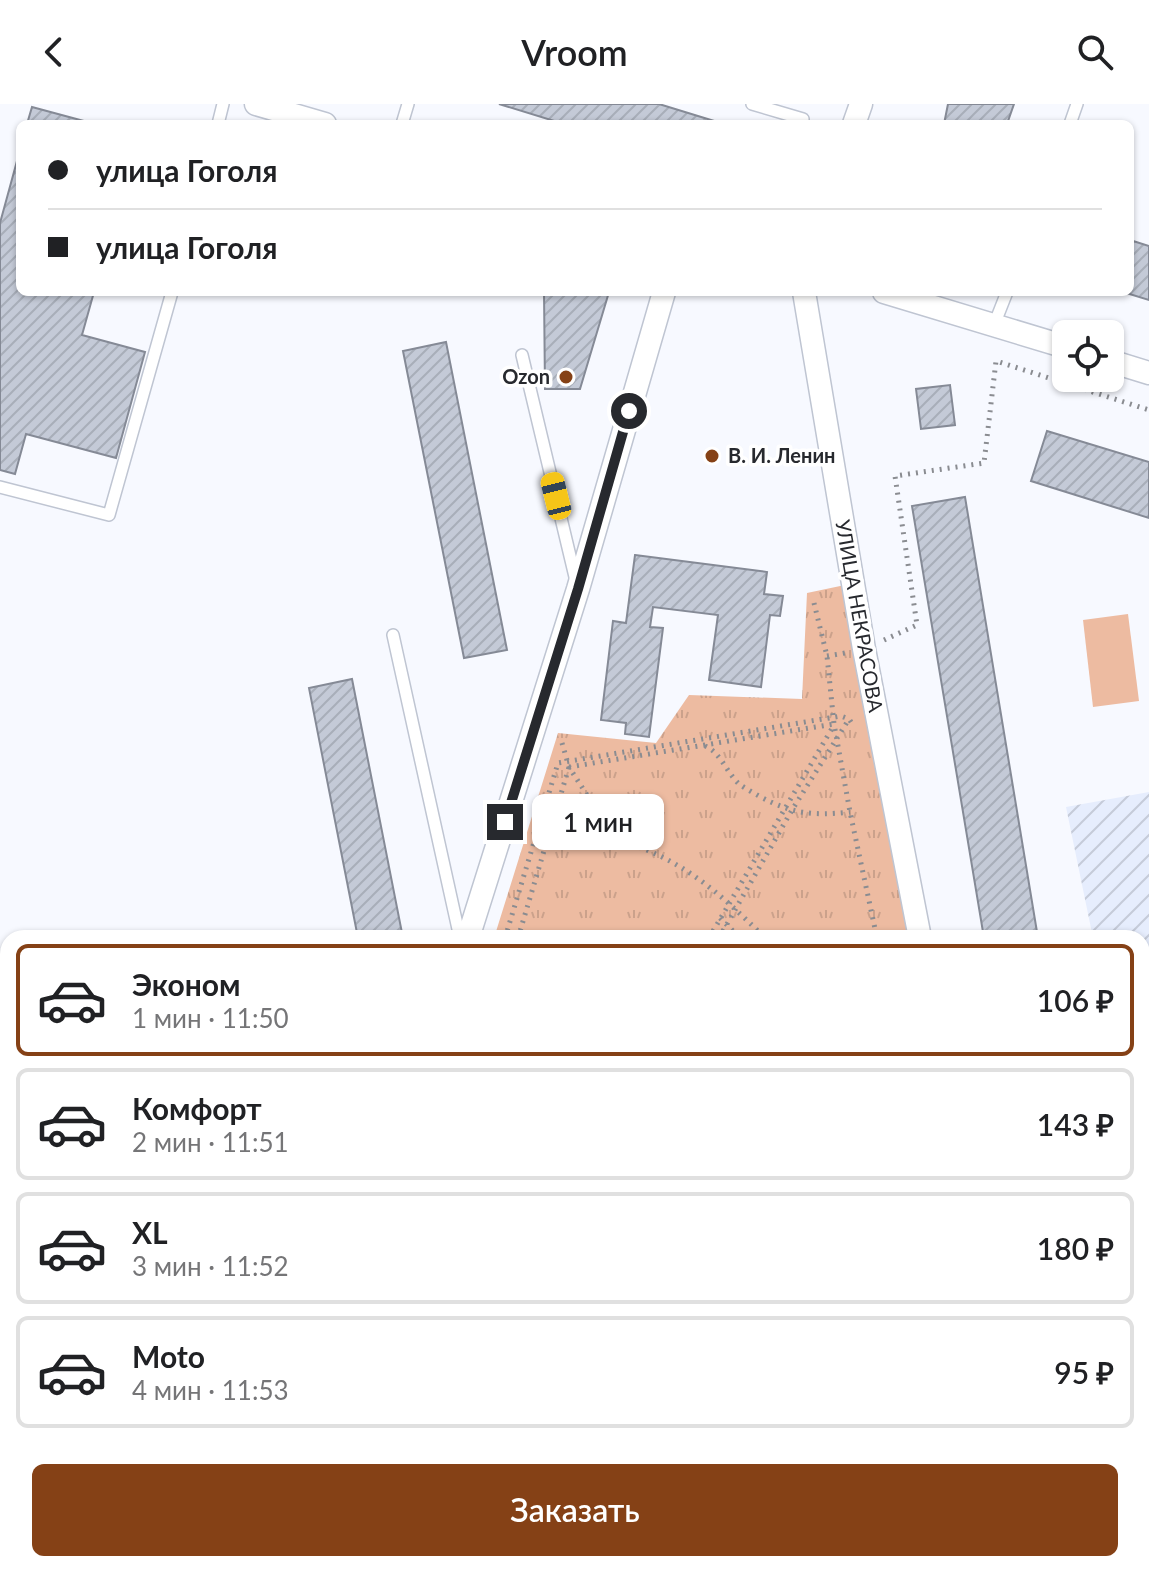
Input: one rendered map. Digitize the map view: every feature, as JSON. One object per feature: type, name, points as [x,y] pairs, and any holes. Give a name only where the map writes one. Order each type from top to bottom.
[{"type":"street","points":[[256,104],[311,120]]},
{"type":"street","points":[[471,930],[578,589],[663,296]]},
{"type":"street","name":"УЛИЦА НЕКРАСОВА","points":[[805,296],[864,649],[918,930]]},
{"type":"street","points":[[897,296],[1052,343]]},
{"type":"street","points":[[1124,365],[1149,373]]},
{"type":"lane","points":[[752,104],[803,119]]},
{"type":"lane","points":[[0,487],[109,515],[171,296]]},
{"type":"lane","points":[[994,325],[1005,296]]},
{"type":"lane","points":[[522,355],[578,589]]},
{"type":"lane","points":[[393,635],[458,930]]},
{"type":"path","points":[[864,649],[917,625],[895,476],[984,463],[996,361],[1149,410]]},
{"type":"path","points":[[814,603],[827,656],[834,720],[850,812],[875,930]]},
{"type":"path","points":[[507,930],[558,763],[704,745],[834,720],[841,716],[849,719],[854,726]]},
{"type":"path","points":[[713,930],[849,719]]},
{"type":"path","points":[[568,764],[834,720]]},
{"type":"path","points":[[723,930],[834,720]]},
{"type":"path","points":[[562,743],[568,764],[616,840],[647,848],[679,866],[730,902],[757,930]]},
{"type":"path","points":[[704,745],[717,754],[739,785],[789,809],[804,814],[850,812]]},
{"type":"path","points":[[520,930],[568,764]]},
{"type":"path","points":[[720,918],[732,930]]},
{"type":"shaded area","points":[[1149,792],[1149,930],[1091,930],[1066,807]]},
{"type":"green space","points":[[845,585],[908,930],[496,930],[558,733],[656,743],[689,695],[802,699],[807,593]]},
{"type":"green space","points":[[1128,614],[1139,701],[1093,707],[1083,620]]},
{"type":"building","points":[[499,104],[659,104],[711,120],[551,120]]},
{"type":"building","points":[[948,104],[1014,104],[1008,120],[945,120]]},
{"type":"building","points":[[32,107],[80,120],[28,120]]},
{"type":"building","points":[[16,165],[16,296],[93,296],[82,335],[145,352],[116,458],[26,434],[15,474],[0,470],[0,223]]},
{"type":"building","points":[[1134,241],[1149,246],[1149,300],[1134,295]]},
{"type":"building","points":[[544,296],[608,296],[580,389],[545,389]]},
{"type":"building","points":[[446,342],[507,650],[464,658],[403,351]]},
{"type":"building","points":[[950,385],[955,425],[921,429],[916,389]]},
{"type":"building","points":[[1047,431],[1149,462],[1149,518],[1031,481]]},
{"type":"building","points":[[965,497],[1037,930],[983,930],[912,506]]},
{"type":"building","points":[[635,555],[767,572],[764,594],[783,596],[780,616],[770,615],[761,687],[709,680],[718,615],[653,607],[650,627],[663,628],[649,737],[625,734],[626,723],[601,720],[613,621],[626,623]]},
{"type":"building","points":[[352,679],[401,930],[356,930],[309,688]]},
{"type":"place","name":"Ozon","points":[[566,377]]},
{"type":"place","name":"В. И. Ленин","points":[[712,456]]},
{"type":"route","points":[[505,822],[578,589],[629,411]]}]
